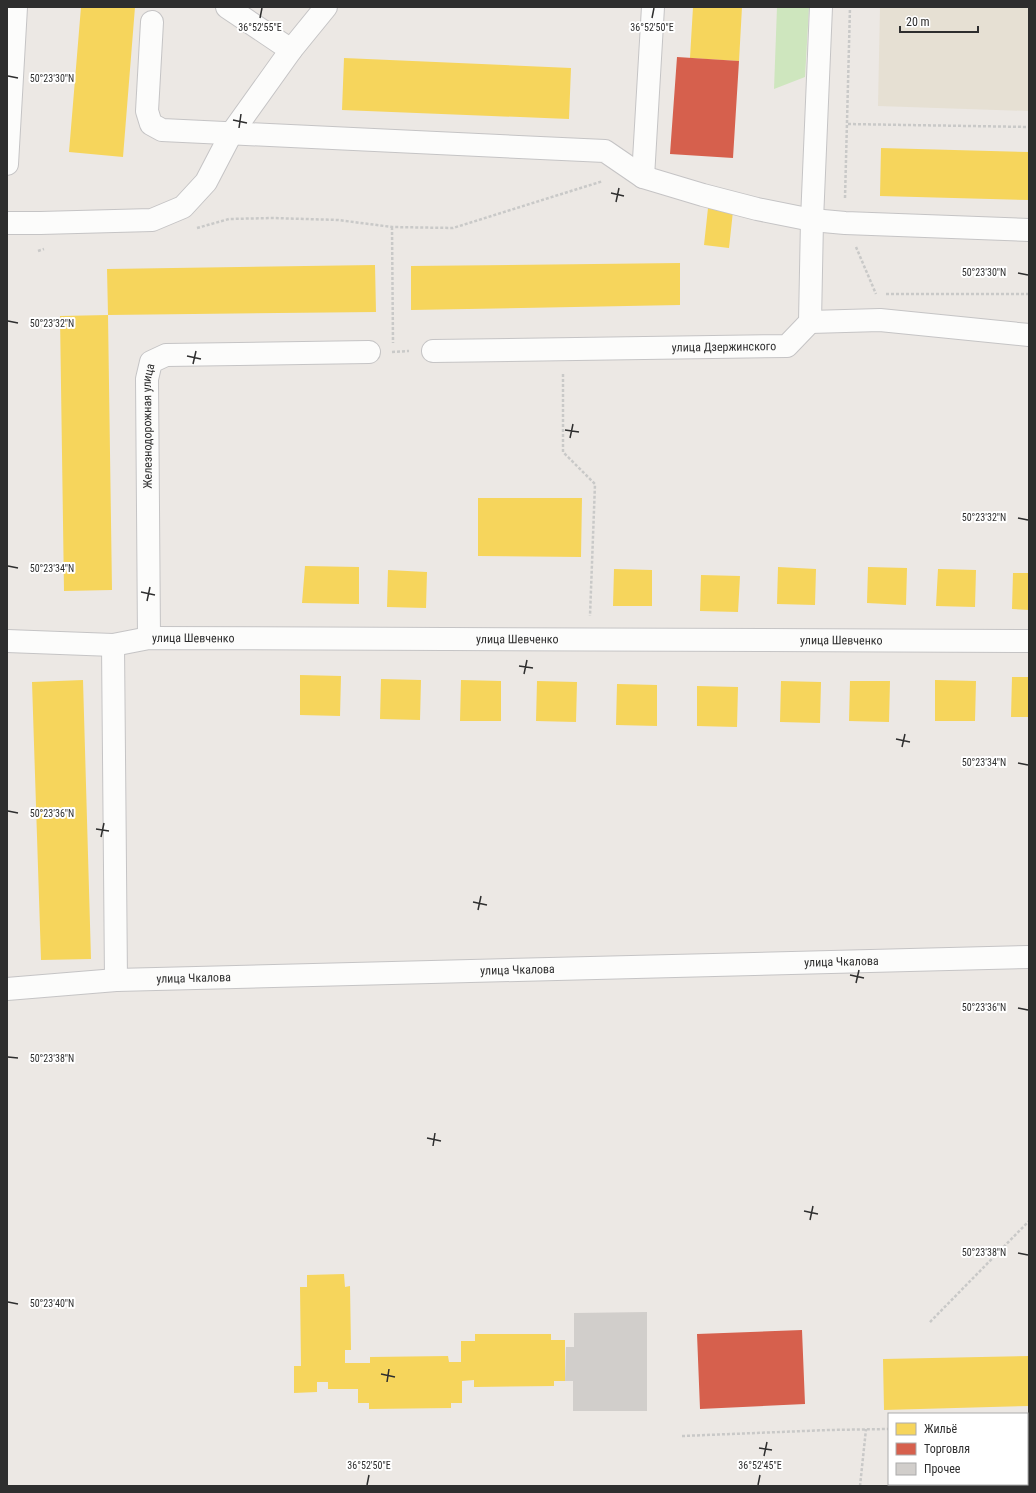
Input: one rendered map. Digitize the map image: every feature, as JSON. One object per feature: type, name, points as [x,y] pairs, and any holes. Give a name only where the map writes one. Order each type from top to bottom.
[{"type":"street","points":[[7,164],[16,7]]},
{"type":"street","points":[[227,7],[291,50]]},
{"type":"street","points":[[7,222],[40,223],[152,220],[183,207],[206,182],[230,134],[291,50],[326,7]]},
{"type":"street","points":[[643,177],[653,7]]},
{"type":"street","points":[[821,7],[812,220],[810,322],[880,320],[1029,335]]},
{"type":"street","points":[[152,22],[147,111],[151,124],[162,130],[605,150],[643,177],[757,209],[812,220],[846,223],[1029,230]]},
{"type":"street","name":"улица Дзержинского","points":[[433,351],[787,346],[810,322]]},
{"type":"street","name":"Железнодорожная улица","points":[[149,638],[147,379],[151,362],[166,355],[369,352]]},
{"type":"street","name":"улица Шевченко","points":[[7,640],[113,645],[149,638],[1029,641]]},
{"type":"street","points":[[113,645],[116,980]]},
{"type":"street","name":"улица Чкалова","points":[[7,989],[116,980],[1029,958]]},
{"type":"path","points":[[850,7],[848,124],[845,180],[846,223],[876,294],[1029,294]]},
{"type":"path","points":[[848,124],[1029,127]]},
{"type":"path","points":[[192,230],[229,219],[273,218],[338,220],[392,227],[453,228],[601,181],[643,177]]},
{"type":"path","points":[[392,227],[393,344]]},
{"type":"path","points":[[38,251],[45,248]]},
{"type":"path","points":[[563,349],[563,452],[594,484],[590,639]]},
{"type":"path","points":[[369,352],[433,351]]},
{"type":"path","points":[[930,1322],[1029,1221]]},
{"type":"path","points":[[860,1486],[866,1429]]},
{"type":"path","points":[[682,1436],[888,1429]]},
{"type":"shaded area","points":[[880,7],[1029,7],[1029,111],[878,106]]},
{"type":"green space","points":[[777,7],[809,7],[805,77],[774,89]]},
{"type":"building: Жильё","points":[[81,7],[135,7],[123,157],[69,152]]},
{"type":"building: Жильё","points":[[693,7],[742,7],[739,61],[690,58]]},
{"type":"building: Жильё","points":[[344,58],[571,68],[569,119],[342,110]]},
{"type":"building: Жильё","points":[[881,148],[1029,152],[1029,200],[880,196]]},
{"type":"building: Жильё","points":[[708,208],[733,211],[729,248],[704,245]]},
{"type":"building: Жильё","points":[[680,263],[680,305],[411,310],[411,266]]},
{"type":"building: Жильё","points":[[375,265],[376,312],[108,315],[107,269]]},
{"type":"building: Жильё","points":[[108,315],[112,590],[64,591],[60,316]]},
{"type":"building: Жильё","points":[[478,498],[582,498],[581,557],[478,556]]},
{"type":"building: Жильё","points":[[305,566],[359,567],[359,604],[302,603]]},
{"type":"building: Жильё","points":[[778,567],[816,569],[815,605],[777,604]]},
{"type":"building: Жильё","points":[[868,567],[907,568],[906,605],[867,603]]},
{"type":"building: Жильё","points":[[614,569],[652,570],[652,606],[613,606]]},
{"type":"building: Жильё","points":[[938,569],[976,570],[975,607],[936,606]]},
{"type":"building: Жильё","points":[[388,570],[427,572],[426,608],[387,607]]},
{"type":"building: Жильё","points":[[1013,573],[1029,573],[1029,610],[1012,609]]},
{"type":"building: Жильё","points":[[701,575],[740,576],[738,612],[700,611]]},
{"type":"building: Жильё","points":[[300,675],[341,676],[340,716],[300,715]]},
{"type":"building: Жильё","points":[[1012,677],[1029,677],[1029,717],[1011,717]]},
{"type":"building: Жильё","points":[[381,679],[421,680],[420,720],[380,719]]},
{"type":"building: Жильё","points":[[83,680],[91,959],[41,960],[32,682]]},
{"type":"building: Жильё","points":[[461,680],[501,681],[501,721],[460,721]]},
{"type":"building: Жильё","points":[[935,680],[976,681],[975,721],[935,721]]},
{"type":"building: Жильё","points":[[537,681],[577,682],[576,722],[536,721]]},
{"type":"building: Жильё","points":[[781,681],[821,682],[820,723],[780,722]]},
{"type":"building: Жильё","points":[[850,681],[890,681],[889,722],[849,721]]},
{"type":"building: Жильё","points":[[617,684],[657,685],[657,726],[616,725]]},
{"type":"building: Жильё","points":[[697,686],[738,687],[737,727],[697,726]]},
{"type":"building: Жильё","points":[[344,1274],[345,1287],[350,1286],[351,1350],[345,1350],[345,1363],[370,1363],[370,1357],[448,1356],[449,1362],[461,1362],[461,1341],[475,1341],[475,1334],[551,1334],[551,1340],[565,1340],[565,1381],[554,1381],[554,1386],[474,1387],[474,1380],[462,1381],[462,1403],[451,1403],[451,1408],[369,1409],[369,1403],[358,1403],[358,1389],[328,1389],[328,1382],[317,1382],[317,1392],[294,1393],[294,1366],[301,1366],[300,1287],[307,1287],[307,1275]]},
{"type":"building: Жильё","points":[[1029,1356],[1029,1406],[884,1410],[883,1359]]},
{"type":"building: Торговля","points":[[677,57],[739,61],[733,158],[670,154]]},
{"type":"building: Торговля","points":[[802,1330],[805,1404],[700,1409],[697,1334]]},
{"type":"building: Прочее","points":[[647,1312],[647,1411],[573,1411],[573,1381],[565,1381],[566,1347],[574,1347],[574,1313]]}]
